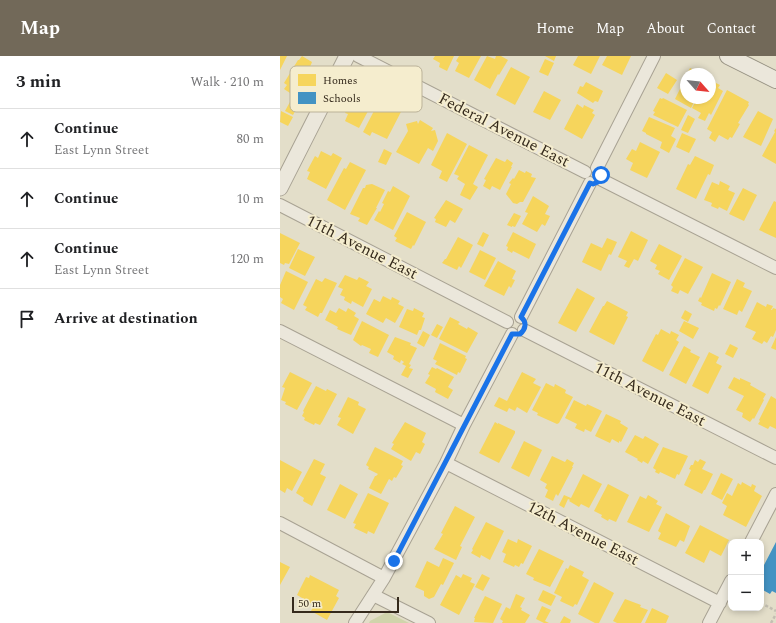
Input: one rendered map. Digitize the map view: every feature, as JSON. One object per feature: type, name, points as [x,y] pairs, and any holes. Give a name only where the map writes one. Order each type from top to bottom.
[{"type":"main road","points":[[728,56],[776,80]]},
{"type":"street","points":[[343,66],[348,56]]},
{"type":"street","name":"Federal Avenue East","points":[[358,56],[378,66]]},
{"type":"street","points":[[521,317],[654,56]]},
{"type":"street","name":"Federal Avenue East","points":[[422,88],[776,268]]},
{"type":"street","points":[[280,188],[319,112]]},
{"type":"street","name":"11th Avenue East","points":[[280,205],[507,322]]},
{"type":"street","points":[[355,623],[384,578],[446,463],[464,425],[525,322],[521,317],[513,316],[507,322],[507,329],[518,332]]},
{"type":"street","points":[[280,331],[464,425]]},
{"type":"street","name":"11th Avenue East","points":[[518,332],[776,458]]},
{"type":"street","name":"12th Avenue East","points":[[446,463],[720,603]]},
{"type":"street","points":[[753,539],[776,494]]},
{"type":"street","points":[[280,523],[384,578]]},
{"type":"street","points":[[709,623],[728,587]]},
{"type":"street","points":[[373,595],[429,623]]},
{"type":"path","points":[[764,605],[776,612],[771,623]]},
{"type":"green space","points":[[387,612],[409,623],[369,623]]},
{"type":"building: Homes","points":[[280,56],[287,56],[280,70]]},
{"type":"building: Homes","points":[[302,56],[312,62],[310,66],[294,66]]},
{"type":"building: Homes","points":[[435,56],[454,56],[447,71],[439,67],[440,63],[433,59]]},
{"type":"building: Homes","points":[[459,56],[481,56],[469,78],[455,71],[459,63],[456,61]]},
{"type":"building: Homes","points":[[487,56],[495,59],[496,56],[501,56],[508,60],[490,89],[474,80]]},
{"type":"building: Homes","points":[[545,56],[556,56],[554,61]]},
{"type":"building: Homes","points":[[578,56],[600,56],[591,74],[573,65]]},
{"type":"building: Homes","points":[[607,56],[631,56],[622,75],[602,65]]},
{"type":"building: Homes","points":[[545,59],[554,63],[548,76],[539,72]]},
{"type":"building: Homes","points":[[511,67],[530,77],[515,105],[496,95]]},
{"type":"building: Homes","points":[[290,73],[290,93],[284,89],[287,85],[284,83]]},
{"type":"building: Homes","points":[[666,73],[677,80],[668,94],[657,88]]},
{"type":"building: Homes","points":[[586,82],[603,91],[598,102],[595,101],[593,103],[577,93],[580,86],[583,87]]},
{"type":"building: Homes","points":[[716,83],[720,85],[718,88],[723,91],[711,115],[709,113],[705,121],[698,118],[701,113],[692,108],[694,104],[716,104]]},
{"type":"building: Homes","points":[[680,89],[680,102],[675,99]]},
{"type":"building: Homes","points":[[727,90],[749,102],[749,105],[738,123],[740,124],[732,138],[730,137],[728,140],[719,135],[715,142],[709,138],[712,132],[707,129]]},
{"type":"building: Homes","points":[[544,91],[561,100],[550,120],[533,112]]},
{"type":"building: Homes","points":[[660,98],[663,98],[687,110],[678,127],[653,115],[655,112],[653,111]]},
{"type":"building: Homes","points":[[290,102],[290,112],[295,112],[293,115],[285,111]]},
{"type":"building: Homes","points":[[577,104],[583,108],[584,105],[594,110],[592,113],[595,115],[582,139],[564,129]]},
{"type":"building: Homes","points":[[684,104],[693,104],[691,108]]},
{"type":"building: Homes","points":[[281,111],[293,117],[288,126],[280,122]]},
{"type":"building: Homes","points":[[758,111],[773,119],[761,146],[743,137]]},
{"type":"building: Homes","points":[[368,112],[359,128],[345,121],[348,114],[345,113]]},
{"type":"building: Homes","points":[[373,112],[401,112],[387,139],[372,132],[370,136],[363,132]]},
{"type":"building: Homes","points":[[688,115],[695,119],[688,133],[681,130]]},
{"type":"building: Homes","points":[[649,117],[675,128],[671,136],[676,139],[669,153],[660,148],[662,142],[642,131]]},
{"type":"building: Homes","points":[[420,120],[433,128],[431,131],[435,130],[438,141],[433,151],[428,148],[419,164],[396,152],[408,131],[406,124],[417,121],[418,124]]},
{"type":"building: Homes","points":[[776,128],[776,164],[762,156]]},
{"type":"building: Homes","points":[[447,133],[467,144],[447,182],[439,178],[442,171],[431,165]]},
{"type":"building: Homes","points":[[682,133],[696,139],[689,153],[676,147]]},
{"type":"building: Homes","points":[[640,142],[660,152],[647,178],[630,170],[633,163],[626,159],[632,149],[636,151]]},
{"type":"building: Homes","points":[[469,145],[488,155],[473,184],[478,187],[470,200],[460,195],[465,184],[457,179],[459,176],[454,174]]},
{"type":"building: Homes","points":[[384,149],[392,153],[386,165],[378,162]]},
{"type":"building: Homes","points":[[321,151],[331,156],[333,153],[342,158],[326,189],[307,179],[310,172],[307,171],[315,156],[318,158]]},
{"type":"building: Homes","points":[[695,156],[714,165],[696,199],[676,189],[688,164],[690,165]]},
{"type":"building: Homes","points":[[496,158],[505,162],[507,159],[513,163],[500,190],[492,186],[490,190],[483,186],[486,180],[484,179]]},
{"type":"building: Homes","points":[[350,162],[366,170],[345,210],[327,200],[344,168],[346,169]]},
{"type":"building: Homes","points":[[519,170],[525,173],[526,171],[532,174],[531,177],[536,178],[523,202],[517,204],[513,203],[506,194],[511,184],[509,183],[513,178],[514,179]]},
{"type":"building: Homes","points":[[720,181],[730,186],[728,190],[735,193],[727,211],[719,207],[718,209],[711,206],[712,203],[704,200],[712,182],[719,185]]},
{"type":"building: Homes","points":[[372,184],[385,190],[367,225],[358,221],[360,218],[350,214],[363,188],[365,188],[366,185]]},
{"type":"building: Homes","points":[[393,186],[410,196],[393,230],[374,220],[384,204],[382,203],[388,191],[390,192]]},
{"type":"building: Homes","points":[[743,188],[757,195],[744,221],[729,214]]},
{"type":"building: Homes","points":[[533,196],[549,206],[545,214],[550,216],[545,226],[542,224],[537,232],[522,224],[528,213],[525,212]]},
{"type":"building: Homes","points":[[446,200],[463,209],[455,223],[450,220],[446,227],[435,222],[436,219],[434,218]]},
{"type":"building: Homes","points":[[774,201],[776,202],[776,238],[759,230]]},
{"type":"building: Homes","points":[[407,212],[426,222],[411,249],[395,241],[397,238],[394,236]]},
{"type":"building: Homes","points":[[514,213],[521,216],[515,227],[512,227],[507,225]]},
{"type":"building: Homes","points":[[631,231],[648,240],[638,261],[634,259],[629,268],[624,266],[627,261],[618,257]]},
{"type":"building: Homes","points":[[483,232],[489,235],[483,247],[477,244]]},
{"type":"building: Homes","points":[[513,232],[536,244],[529,259],[513,251],[512,253],[507,250],[508,247],[506,246]]},
{"type":"building: Homes","points":[[280,233],[300,243],[289,264],[285,263],[284,265],[280,263]]},
{"type":"building: Homes","points":[[458,237],[473,245],[461,268],[459,266],[457,270],[442,263],[446,259]]},
{"type":"building: Homes","points":[[607,238],[617,242],[611,255],[609,254],[601,271],[582,262],[591,243],[602,248]]},
{"type":"building: Homes","points":[[659,244],[682,256],[669,280],[658,274],[660,271],[655,269],[657,265],[650,261]]},
{"type":"building: Homes","points":[[298,249],[315,257],[305,276],[289,268]]},
{"type":"building: Homes","points":[[480,250],[496,258],[485,280],[469,272]]},
{"type":"building: Homes","points":[[685,258],[703,267],[688,294],[680,290],[678,294],[671,291],[673,287],[671,285]]},
{"type":"building: Homes","points":[[498,261],[516,271],[512,279],[515,280],[511,288],[509,286],[504,296],[484,286]]},
{"type":"building: Homes","points":[[286,271],[308,282],[294,310],[281,303],[283,299],[280,297],[280,285]]},
{"type":"building: Homes","points":[[712,273],[731,282],[720,306],[719,305],[717,309],[715,308],[714,311],[701,305],[702,303],[698,301],[700,297],[701,298]]},
{"type":"building: Homes","points":[[345,275],[357,280],[359,277],[369,282],[366,286],[372,289],[363,307],[352,301],[351,304],[344,300],[345,297],[340,295],[343,289],[338,287]]},
{"type":"building: Homes","points":[[325,278],[337,283],[322,313],[320,313],[318,317],[305,310],[307,307],[303,305],[316,279],[322,282]]},
{"type":"building: Homes","points":[[737,279],[745,283],[743,287],[752,291],[742,312],[739,310],[737,315],[723,309]]},
{"type":"building: Homes","points":[[577,288],[595,298],[576,332],[558,323]]},
{"type":"building: Homes","points":[[383,296],[391,300],[392,297],[400,301],[398,304],[404,307],[395,323],[386,318],[383,323],[366,314],[374,299],[380,302]]},
{"type":"building: Homes","points":[[607,301],[628,312],[626,316],[628,317],[614,345],[589,332]]},
{"type":"building: Homes","points":[[757,302],[766,307],[767,304],[773,306],[771,310],[773,308],[776,309],[776,330],[773,337],[771,336],[767,343],[764,341],[762,344],[752,339],[756,332],[745,327]]},
{"type":"building: Homes","points":[[339,308],[346,312],[348,308],[356,313],[354,316],[359,319],[351,335],[337,329],[338,327],[325,320],[330,310],[336,313]]},
{"type":"building: Homes","points":[[414,308],[424,313],[422,317],[425,318],[421,330],[419,330],[417,335],[399,327],[407,309],[413,311]]},
{"type":"building: Homes","points":[[685,310],[692,314],[688,322],[681,318]]},
{"type":"building: Homes","points":[[450,317],[460,322],[458,324],[467,329],[468,327],[478,333],[467,353],[439,339]]},
{"type":"building: Homes","points":[[362,321],[389,335],[378,357],[369,353],[371,349],[362,345],[361,346],[353,340]]},
{"type":"building: Homes","points":[[684,321],[699,328],[693,339],[679,331]]},
{"type":"building: Homes","points":[[437,324],[443,327],[437,338],[431,335]]},
{"type":"building: Homes","points":[[661,329],[670,334],[671,331],[679,335],[676,340],[679,342],[663,372],[642,361],[656,334],[658,335]]},
{"type":"building: Homes","points":[[423,331],[430,335],[424,347],[417,343]]},
{"type":"building: Homes","points":[[395,337],[411,343],[410,345],[417,348],[409,364],[411,365],[409,368],[413,369],[408,378],[401,375],[406,366],[402,364],[404,362],[401,360],[400,363],[393,359],[394,356],[387,352]]},
{"type":"building: Homes","points":[[776,337],[776,350],[771,348]]},
{"type":"building: Homes","points":[[440,343],[466,356],[465,358],[467,359],[460,373],[458,372],[457,375],[435,364],[437,361],[433,359]]},
{"type":"building: Homes","points":[[730,344],[738,348],[733,358],[725,354]]},
{"type":"building: Homes","points":[[684,346],[691,350],[690,352],[700,357],[686,384],[669,375]]},
{"type":"building: Homes","points":[[709,352],[719,357],[716,363],[722,366],[708,394],[692,386]]},
{"type":"building: Homes","points":[[432,367],[454,377],[448,387],[453,390],[448,399],[435,392],[436,389],[425,383],[430,375],[428,374]]},
{"type":"building: Homes","points":[[290,372],[312,383],[297,410],[285,404],[286,402],[281,400],[285,388],[282,387]]},
{"type":"building: Homes","points":[[522,372],[536,379],[533,383],[541,387],[527,413],[517,407],[515,411],[509,408],[507,412],[494,406],[499,397],[507,401]]},
{"type":"building: Homes","points":[[734,377],[751,383],[750,385],[766,394],[754,419],[753,418],[750,422],[742,417],[743,413],[736,410],[744,396],[728,388]]},
{"type":"building: Homes","points":[[546,383],[554,387],[555,384],[566,390],[565,393],[573,397],[559,423],[557,424],[537,415],[538,413],[532,410]]},
{"type":"building: Homes","points":[[316,386],[337,394],[320,425],[315,423],[314,425],[304,420],[305,418],[302,416],[303,411]]},
{"type":"building: Homes","points":[[771,396],[776,399],[776,429],[770,426],[768,429],[758,424]]},
{"type":"building: Homes","points":[[348,397],[359,402],[358,405],[366,409],[353,434],[337,425],[341,418],[338,417]]},
{"type":"building: Homes","points":[[574,400],[602,411],[591,432],[585,429],[584,432],[575,428],[577,424],[565,418]]},
{"type":"building: Homes","points":[[606,414],[621,421],[620,423],[628,428],[621,442],[619,441],[619,443],[612,439],[610,443],[595,436]]},
{"type":"building: Homes","points":[[405,422],[426,433],[422,442],[425,444],[420,454],[416,452],[411,461],[391,449],[394,444],[392,443]]},
{"type":"building: Homes","points":[[495,422],[515,431],[499,463],[479,453]]},
{"type":"building: Homes","points":[[635,435],[643,439],[645,436],[659,444],[648,464],[643,461],[642,463],[625,452]]},
{"type":"building: Homes","points":[[524,441],[542,450],[529,477],[511,468]]},
{"type":"building: Homes","points":[[375,447],[403,461],[401,465],[403,466],[396,478],[394,477],[392,481],[389,479],[381,494],[369,488],[375,476],[378,474],[368,469],[369,467],[366,465]]},
{"type":"building: Homes","points":[[663,447],[688,456],[679,475],[677,474],[675,479],[660,472],[659,474],[655,472],[656,470],[653,468]]},
{"type":"building: Homes","points":[[552,456],[565,462],[567,459],[574,463],[558,496],[556,494],[553,501],[545,497],[548,490],[545,488],[547,484],[540,480]]},
{"type":"building: Homes","points":[[314,459],[325,464],[320,474],[326,477],[312,506],[303,501],[304,498],[296,493]]},
{"type":"building: Homes","points":[[700,459],[706,462],[702,469],[713,474],[702,494],[684,485],[691,470],[689,469],[691,465],[693,465],[695,460],[698,462]]},
{"type":"building: Homes","points":[[280,460],[302,472],[292,491],[287,488],[285,493],[280,490]]},
{"type":"building: Homes","points":[[721,473],[733,479],[722,500],[711,494]]},
{"type":"building: Homes","points":[[583,474],[602,484],[589,508],[581,504],[579,507],[568,499],[564,508],[559,505],[564,495],[571,498]]},
{"type":"building: Homes","points":[[742,482],[751,487],[752,484],[756,486],[754,491],[762,496],[746,527],[723,515],[727,506],[722,503],[727,493],[732,496],[738,483],[741,485]]},
{"type":"building: Homes","points":[[340,484],[358,494],[345,519],[327,510]]},
{"type":"building: Homes","points":[[608,484],[629,495],[616,522],[609,519],[608,521],[601,517],[602,515],[594,511]]},
{"type":"building: Homes","points":[[368,493],[389,503],[374,534],[368,531],[367,534],[354,528],[356,524],[353,523]]},
{"type":"building: Homes","points":[[648,495],[658,501],[656,504],[662,507],[649,532],[627,522],[640,496],[646,499]]},
{"type":"building: Homes","points":[[455,506],[475,517],[460,546],[462,547],[456,560],[434,549],[443,534],[441,533]]},
{"type":"building: Homes","points":[[666,513],[690,526],[684,542],[680,540],[676,547],[658,539],[661,533],[658,531]]},
{"type":"building: Homes","points":[[486,522],[504,531],[490,560],[481,555],[480,558],[471,553]]},
{"type":"building: Homes","points":[[700,525],[728,539],[721,556],[710,550],[704,563],[685,553]]},
{"type":"building: Homes","points":[[508,539],[517,543],[518,539],[532,546],[523,564],[521,563],[519,567],[515,565],[514,567],[503,562],[506,554],[502,552]]},
{"type":"building: Homes","points":[[539,549],[564,561],[550,587],[533,580],[534,578],[526,574]]},
{"type":"building: Homes","points":[[443,558],[454,563],[443,585],[441,584],[434,597],[429,599],[424,596],[424,591],[415,587],[427,561],[439,567]]},
{"type":"building: Homes","points":[[280,562],[290,567],[280,585]]},
{"type":"building: Homes","points":[[570,565],[584,572],[582,576],[589,580],[577,605],[575,604],[573,607],[560,601],[562,597],[554,593],[566,568],[568,569]]},
{"type":"building: Homes","points":[[463,574],[472,578],[470,582],[475,584],[459,615],[440,605],[456,575],[461,578]]},
{"type":"building: Homes","points":[[482,574],[490,578],[483,591],[475,587]]},
{"type":"building: Homes","points":[[310,575],[339,590],[336,596],[339,598],[327,620],[311,611],[314,605],[297,595],[306,577],[309,578]]},
{"type":"building: Homes","points":[[594,582],[614,593],[599,623],[595,623],[578,614]]},
{"type":"building: Homes","points":[[543,590],[556,596],[551,606],[538,600]]},
{"type":"building: Homes","points":[[516,594],[525,598],[520,607],[522,608],[521,610],[530,615],[525,623],[502,623],[503,621],[500,619],[506,607],[510,609]]},
{"type":"building: Homes","points":[[485,596],[502,604],[493,623],[474,622],[474,618]]},
{"type":"building: Homes","points":[[625,599],[641,605],[640,607],[648,610],[641,623],[617,623],[613,621]]},
{"type":"building: Homes","points":[[542,606],[551,610],[545,621],[549,623],[544,623],[536,619]]},
{"type":"building: Homes","points":[[652,608],[669,616],[666,623],[645,623]]},
{"type":"building: Homes","points":[[564,616],[571,620],[570,623],[560,623]]},
{"type":"building: Schools","points":[[776,542],[776,593],[772,591],[770,594],[764,591],[764,565]]},
{"type":"route","points":[[394,561],[512,334],[517,335],[523,332],[525,322],[521,317],[590,183],[593,184],[598,182],[601,175]]}]
